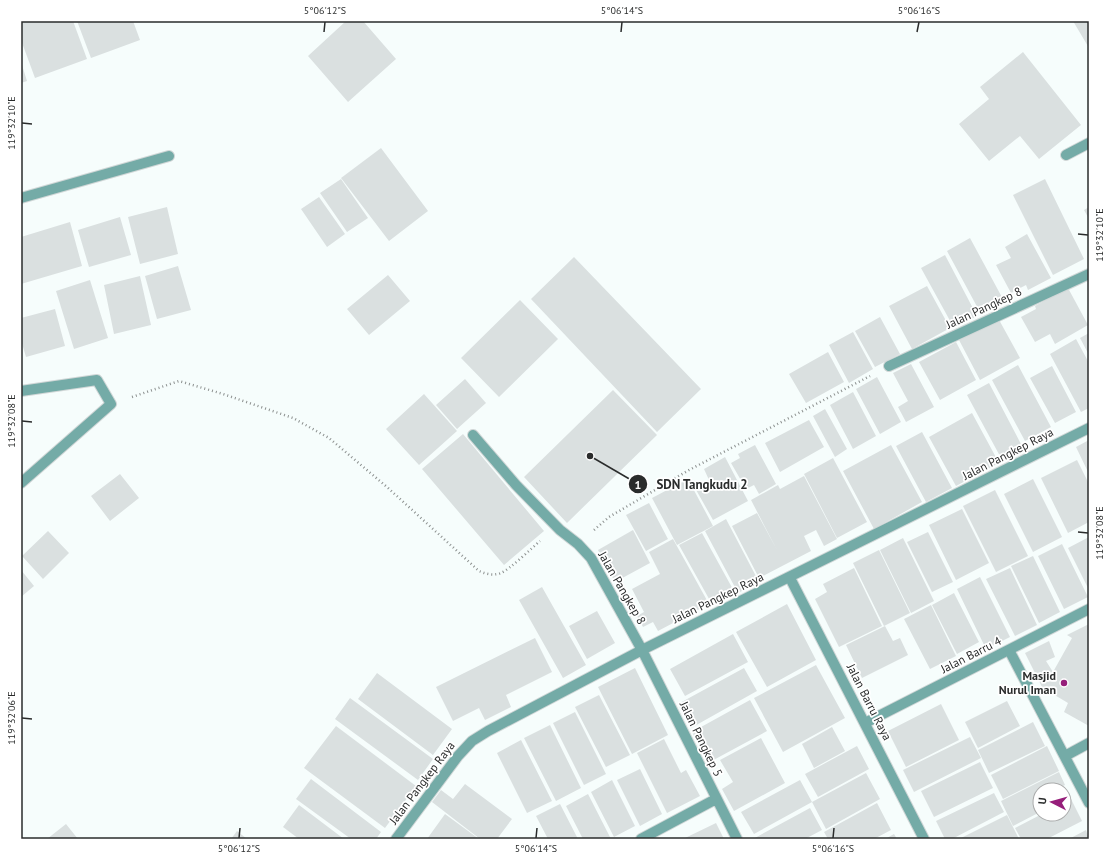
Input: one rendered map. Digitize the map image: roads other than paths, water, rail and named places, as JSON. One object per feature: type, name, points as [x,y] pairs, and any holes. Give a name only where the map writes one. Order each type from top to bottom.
[{"type":"street","points":[[1066,155],[1089,143]]},
{"type":"street","points":[[21,198],[169,156]]},
{"type":"street","name":"Jalan Pangkep 8","points":[[889,366],[1089,274]]},
{"type":"street","points":[[21,391],[97,380],[111,404],[21,483]]},
{"type":"street","name":"Jalan Pangkep Raya","points":[[396,839],[458,756],[472,741],[488,731],[642,650],[790,578],[1089,428]]},
{"type":"street","name":"Jalan Pangkep 8","points":[[473,435],[516,485],[559,528],[576,542],[590,558],[642,650]]},
{"type":"street","name":"Jalan Barru Raya","points":[[790,578],[924,839]]},
{"type":"street","name":"Jalan Barru 4","points":[[865,723],[1089,609]]},
{"type":"street","name":"Jalan Pangkep 5","points":[[642,650],[736,839]]},
{"type":"street","points":[[1009,650],[1089,803]]},
{"type":"street","points":[[1065,756],[1089,743]]},
{"type":"street","points":[[641,839],[716,799]]},
{"type":"place","name":"SDN Tangkudu 2","points":[[590,456]]},
{"type":"place","name":"Masjid Nurul Iman","points":[[1064,683]]}]
